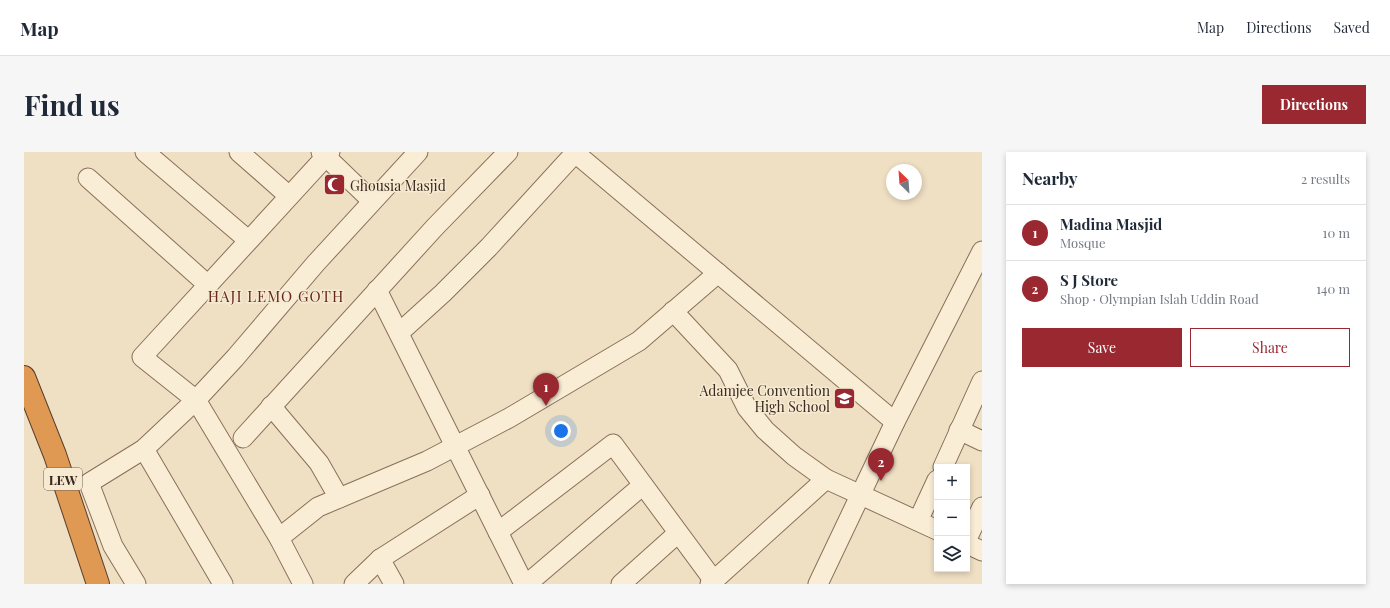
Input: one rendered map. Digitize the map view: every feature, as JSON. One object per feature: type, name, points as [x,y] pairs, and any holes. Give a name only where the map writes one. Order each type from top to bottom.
[{"type":"highway","name":"LEW","points":[[24,377],[55,455],[98,584]]},
{"type":"street","points":[[145,152],[248,240]]},
{"type":"street","points":[[239,152],[289,196]]},
{"type":"street","points":[[136,584],[113,546],[89,483],[144,449],[196,400],[235,358],[316,263],[418,152]]},
{"type":"street","points":[[243,438],[377,290],[508,152]]},
{"type":"street","points":[[399,333],[443,293],[484,252],[575,153],[895,422]]},
{"type":"street","points":[[303,584],[279,538],[196,400],[142,357],[289,196],[325,154],[372,201]]},
{"type":"street","points":[[88,178],[208,285]]},
{"type":"street","points":[[818,584],[895,422],[982,252]]},
{"type":"street","points":[[279,538],[318,507],[427,462],[509,418],[639,341],[718,273]]},
{"type":"street","points":[[377,290],[524,584]]},
{"type":"street","points":[[673,311],[728,370],[747,408],[765,430],[794,456],[826,480],[934,529]]},
{"type":"street","points":[[944,464],[982,381]]},
{"type":"street","points":[[271,406],[319,463],[340,498]]},
{"type":"street","points":[[960,430],[982,440]]},
{"type":"street","points":[[498,532],[613,444],[678,532],[712,582],[826,480]]},
{"type":"street","points":[[144,449],[223,584]]},
{"type":"street","points":[[527,584],[643,484]]},
{"type":"street","points":[[918,521],[934,486]]},
{"type":"street","points":[[354,584],[380,559],[480,495]]},
{"type":"street","points":[[968,536],[982,506]]},
{"type":"street","points":[[621,584],[678,532]]},
{"type":"street","points":[[970,545],[982,551]]},
{"type":"street","points":[[380,559],[394,584]]},
{"type":"place","name":"Ghousia Masjid","points":[[334,185]]},
{"type":"place","name":"Adamjee Convention High School","points":[[845,398]]},
{"type":"place","name":"Madina Masjid","points":[[546,406]]},
{"type":"place","name":"S J Store","points":[[881,481]]},
{"type":"district","name":"HAJI LEMO GOTH","points":[[276,296]]}]
